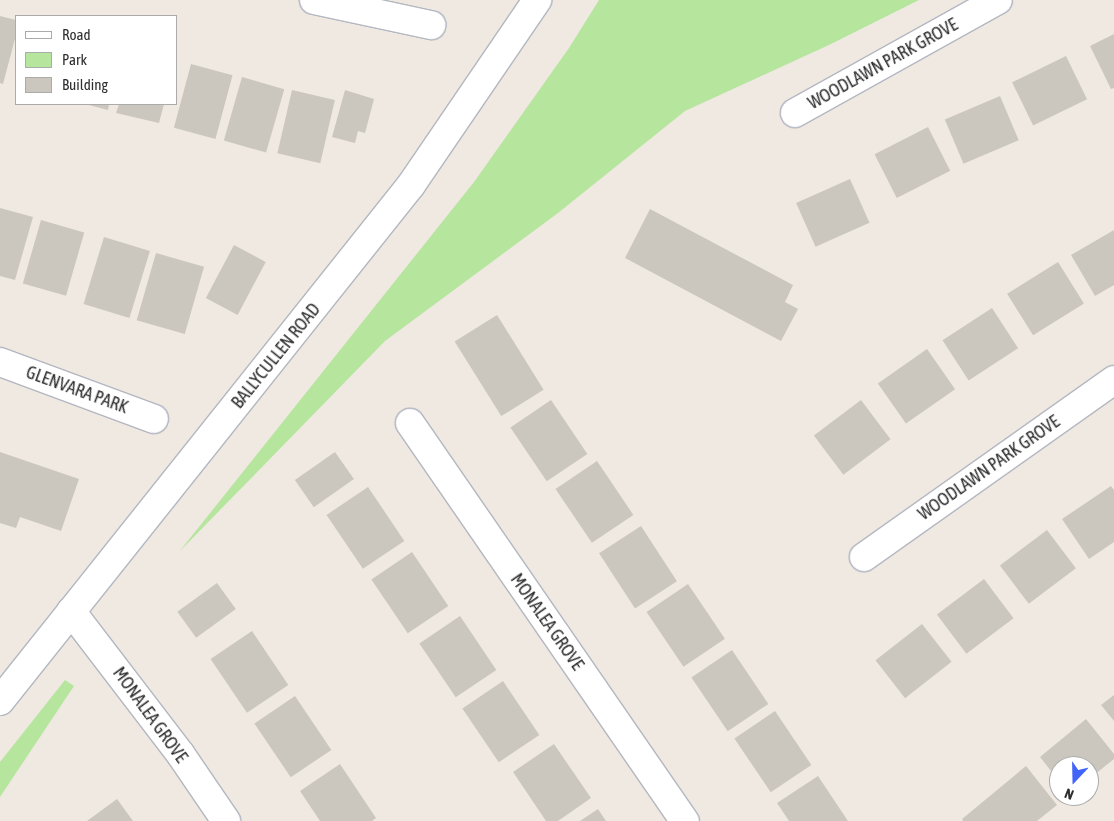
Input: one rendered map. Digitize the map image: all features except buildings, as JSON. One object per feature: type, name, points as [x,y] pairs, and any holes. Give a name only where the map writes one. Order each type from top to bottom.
[{"type":"street","points":[[314,0],[431,25]]},
{"type":"street","name":"BALLYCULLEN ROAD","points":[[0,701],[411,185],[537,0]]},
{"type":"street","name":"WOODLAWN PARK GROVE","points":[[795,113],[998,0]]},
{"type":"street","name":"GLENVARA PARK","points":[[0,362],[154,419]]},
{"type":"street","name":"WOODLAWN PARK GROVE","points":[[864,557],[1114,380]]},
{"type":"street","name":"MONALEA GROVE","points":[[410,424],[685,821]]},
{"type":"street","name":"MONALEA GROVE","points":[[71,611],[181,755],[226,821]]},
{"type":"green space","points":[[599,0],[919,0],[831,44],[685,111],[558,213],[385,341],[179,552],[474,182],[569,48]]},
{"type":"green space","points":[[65,680],[74,686],[0,797],[0,762]]}]
